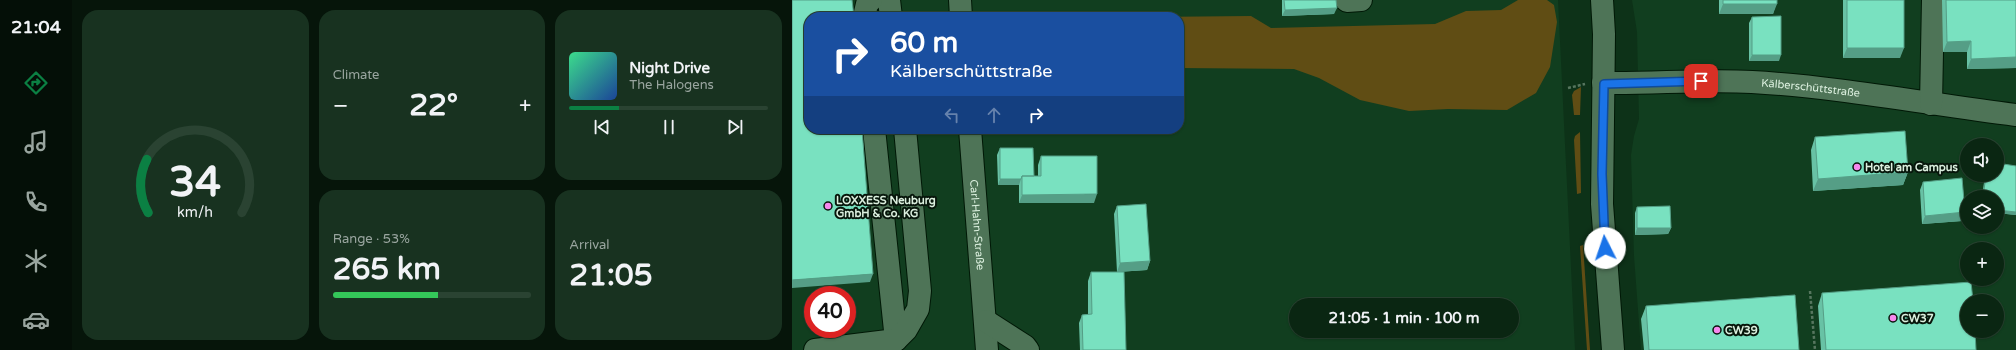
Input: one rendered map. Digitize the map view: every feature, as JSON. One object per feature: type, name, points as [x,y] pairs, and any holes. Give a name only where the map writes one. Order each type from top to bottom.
[{"type":"street","points":[[865,12],[867,4],[871,0]]},
{"type":"street","points":[[889,0],[890,12]]},
{"type":"street","points":[[960,0],[961,12]]},
{"type":"street","points":[[1602,0],[1604,84],[1602,204],[1613,350]]},
{"type":"street","points":[[1931,104],[1932,0]]},
{"type":"street","name":"Kälberschüttstraße","points":[[1604,84],[1701,81],[1752,82],[1811,87],[2016,115]]},
{"type":"street","points":[[875,134],[896,340]]},
{"type":"street","points":[[815,350],[896,340],[906,330],[918,309],[920,291],[905,134]]},
{"type":"street","name":"Carl-Hahn-Straße","points":[[970,134],[986,321],[987,350]]},
{"type":"street","points":[[986,321],[1025,346],[1028,350]]},
{"type":"path","points":[[1810,291],[1815,350]]},
{"type":"shaded area","points":[[792,0],[1558,0],[1575,350],[792,350]]},
{"type":"shaded area","points":[[1518,0],[1547,0],[1554,5],[1557,22],[1550,67],[1536,93],[1507,110],[1448,109],[1409,111],[1360,100],[1319,78],[1294,69],[1184,68],[1184,17],[1251,16],[1271,28],[1435,24],[1466,11],[1501,10]]},
{"type":"shaded area","points":[[1632,0],[2016,0],[2016,350],[1641,350],[1634,256],[1631,155],[1639,119],[1637,32]]},
{"type":"shaded area","points":[[1581,87],[1580,115],[1574,115],[1572,95],[1574,91]]},
{"type":"shaded area","points":[[1580,132],[1581,193],[1577,194],[1574,140],[1575,136]]},
{"type":"shaded area","points":[[1583,245],[1590,350],[1587,350],[1580,246]]},
{"type":"building","name":"LOXXESS Neuburg GmbH & Co. KG","points":[[792,0],[852,0],[853,12],[804,12],[804,134],[862,134],[873,274],[792,280]]},
{"type":"building","points":[[1284,0],[1336,0],[1337,8],[1285,10]]},
{"type":"building","points":[[1723,0],[1777,0],[1777,4],[1723,4]]},
{"type":"building","points":[[1847,0],[1904,0],[1904,48],[1847,48]]},
{"type":"building","points":[[1946,0],[2016,0],[2016,57],[1971,59],[1971,41],[1947,42]]},
{"type":"building","points":[[1781,16],[1781,55],[1752,55],[1752,17]]},
{"type":"building","name":"Hotel am Campus","points":[[1905,131],[1908,172],[1818,179],[1815,137]]},
{"type":"building","points":[[1000,148],[1033,148],[1034,176],[1022,176],[1021,179],[1000,179]]},
{"type":"building","points":[[1041,156],[1097,156],[1097,194],[1022,195],[1022,176],[1041,176]]},
{"type":"building","points":[[2004,164],[2016,166],[2016,212],[2004,211],[2004,190],[1984,190],[1985,182],[2004,182]]},
{"type":"building","points":[[1960,178],[1960,182],[1962,182],[1963,190],[1960,190],[1960,212],[1925,216],[1923,182]]},
{"type":"building","points":[[1146,204],[1150,261],[1120,263],[1117,206]]},
{"type":"building","points":[[1670,206],[1671,228],[1637,228],[1637,207]]},
{"type":"building","points":[[1091,272],[1124,272],[1126,350],[1083,350],[1082,315],[1092,314]]},
{"type":"building","name":"CW37","points":[[1960,283],[1960,286],[1971,286],[1972,294],[1960,294],[1960,338],[1975,338],[1976,350],[1826,350],[1822,293]]},
{"type":"building","name":"CW39","points":[[1795,295],[1799,350],[1649,350],[1646,306]]},
{"type":"place","name":"Hotel am Campus","points":[[1857,167]]},
{"type":"place","name":"LOXXESS Neuburg GmbH & Co. KG","points":[[828,206]]},
{"type":"place","name":"CW37","points":[[1893,318]]},
{"type":"place","name":"CW39","points":[[1717,330]]},
{"type":"route","points":[[1605,248],[1602,204],[1602,129],[1604,84],[1701,81]]}]
